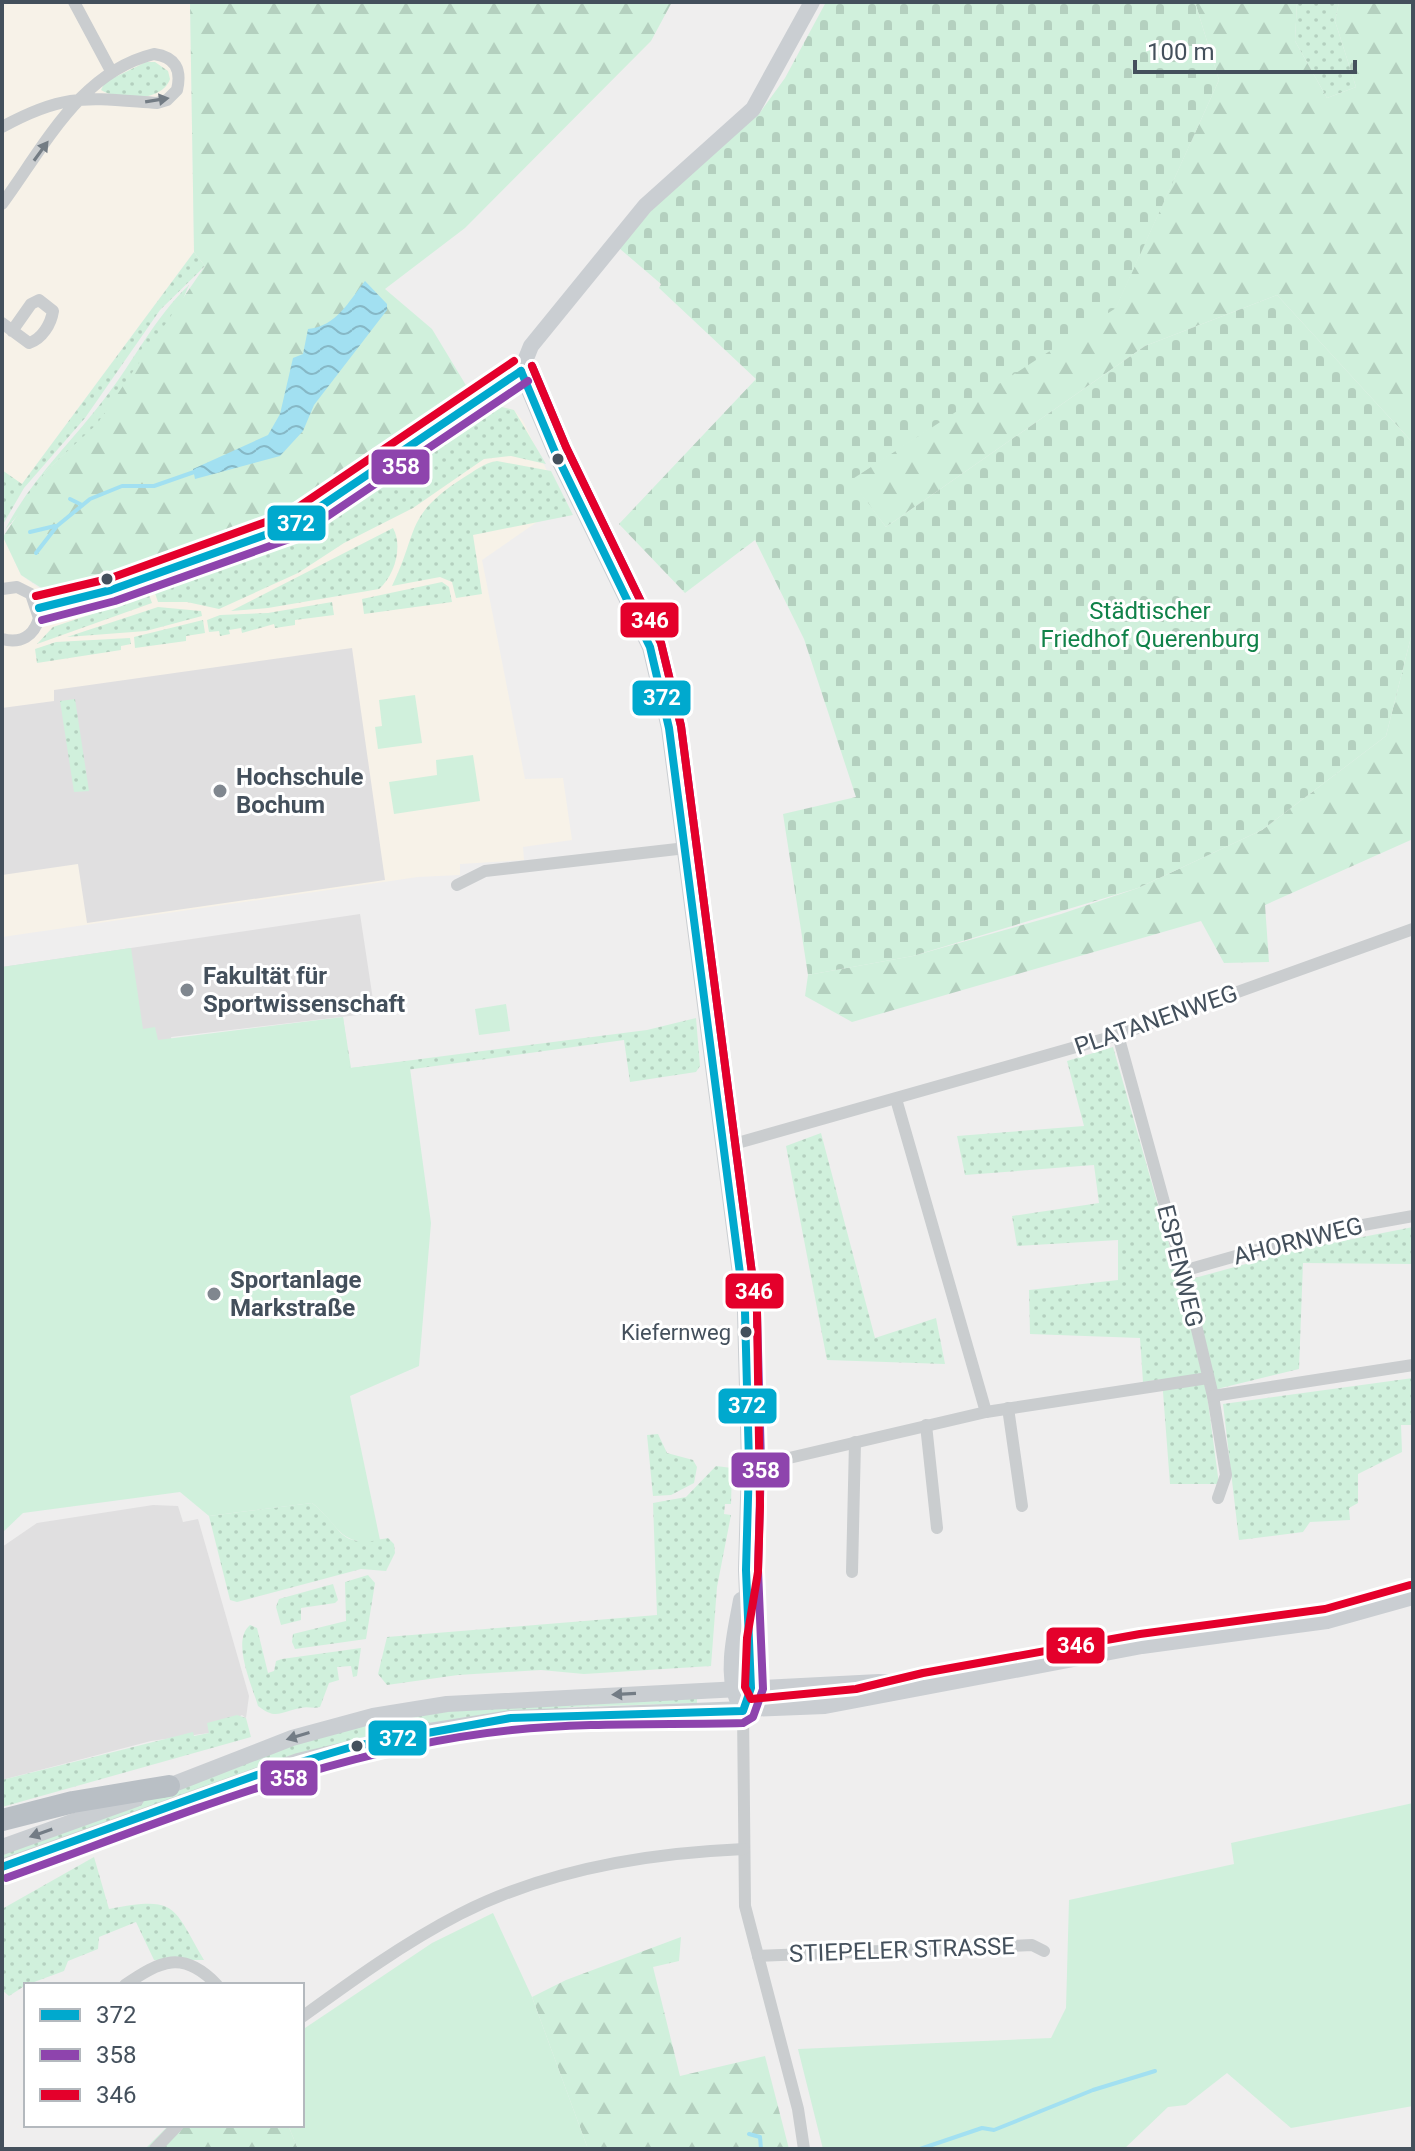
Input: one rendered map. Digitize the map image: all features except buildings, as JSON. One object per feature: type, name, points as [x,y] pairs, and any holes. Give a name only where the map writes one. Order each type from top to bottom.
[{"type":"highway","points":[[2,1820],[73,1802],[169,1786]]},
{"type":"main road","points":[[521,371],[531,346],[645,206],[762,98],[812,2]]},
{"type":"main road","name":"STIEPELER STRASSE","points":[[521,371],[555,452],[650,647],[669,728],[745,1312],[749,1463],[746,1570],[751,1688],[743,1711]]},
{"type":"main road","name":"STIEPELER STRASSE","points":[[743,1711],[733,1689],[735,1637],[746,1570]]},
{"type":"main road","points":[[2,1867],[257,1775],[355,1746],[511,1718],[743,1711],[836,1704],[1142,1646],[1327,1621],[1413,1597]]},
{"type":"main road","points":[[2,1847],[169,1786],[261,1748],[381,1714],[483,1701],[879,1682],[925,1685]]},
{"type":"street","points":[[74,2],[111,71]]},
{"type":"street","points":[[2,127],[43,107],[80,98],[157,103],[173,96],[180,79],[174,62],[154,54],[111,71],[80,98],[2,204]]},
{"type":"street","points":[[39,608],[111,590],[293,525],[521,371]]},
{"type":"street","points":[[2,639],[19,641],[31,634],[37,626],[39,608],[25,590],[3,585]]},
{"type":"street","points":[[457,885],[485,871],[686,848]]},
{"type":"street","name":"PLATANENWEG","points":[[741,1142],[1118,1035],[1413,929]]},
{"type":"street","name":"ESPENWEG","points":[[1118,1035],[1183,1271],[1213,1396],[1226,1475],[1218,1498]]},
{"type":"street","points":[[896,1099],[986,1412]]},
{"type":"street","name":"AHORNWEG","points":[[1183,1271],[1313,1234],[1413,1216]]},
{"type":"street","points":[[1213,1396],[1413,1365]]},
{"type":"street","points":[[749,1463],[772,1462],[986,1412],[1208,1378]]},
{"type":"street","points":[[1008,1408],[1022,1506]]},
{"type":"street","points":[[926,1425],[937,1528]]},
{"type":"street","points":[[852,1572],[855,1442]]},
{"type":"street","name":"STIEPELER STRASSE","points":[[743,1711],[745,1906],[798,2109],[804,2149]]},
{"type":"street","points":[[304,2016],[387,1957],[462,1913],[520,1890],[579,1871],[631,1860],[744,1849]]},
{"type":"street","name":"STIEPELER STRASSE","points":[[758,1956],[1032,1945],[1044,1951]]},
{"type":"street","points":[[128,1983],[153,1965],[170,1961],[197,1968],[215,1983]]},
{"type":"street","points":[[155,2149],[176,2127]]},
{"type":"shaded area","points":[[2,2],[190,2],[194,252],[2,511]]},
{"type":"shaded area","points":[[498,406],[514,410],[523,421],[563,504],[482,560],[525,779],[563,778],[572,840],[523,847],[524,860],[460,864],[460,875],[418,877],[2,937],[2,535],[21,575],[40,589],[60,589],[94,581],[146,563],[199,551],[288,518],[386,452],[427,419],[442,440],[482,412]]},
{"type":"shaded area","name":"Hochschule Bochum","points":[[352,648],[385,880],[87,923],[78,864],[2,875],[2,708],[54,701],[54,690]]},
{"type":"shaded area","name":"Fakultät für Sportwissenschaft","points":[[360,914],[375,1013],[171,1037],[180,1075],[2,967]]},
{"type":"shaded area","points":[[153,1505],[178,1506],[183,1522],[198,1519],[249,1696],[246,1718],[242,1715],[209,1733],[151,1741],[2,1780],[2,1547],[37,1523]]},
{"type":"green space","points":[[190,2],[672,2],[651,41],[465,228],[385,289],[432,329],[467,387],[386,452],[288,518],[150,566],[146,563],[101,579],[46,591],[21,575],[3,537],[46,471],[97,424],[205,266],[194,252]]},
{"type":"green space","name":"Städtischer Friedhof Querenburg","points":[[826,2],[1195,2],[1219,80],[1116,308],[851,480],[886,527],[1145,346],[1277,295],[1413,443],[1413,629],[1386,736],[1262,830],[1138,888],[913,956],[808,975],[783,814],[856,797],[804,639],[755,540],[685,593],[619,524],[756,379],[659,288],[661,284],[619,248],[668,191],[759,114],[785,78]]},
{"type":"green space","points":[[1195,2],[1297,2],[1295,41],[1327,98],[1356,87],[1335,21],[1339,2],[1413,2],[1413,443],[1277,295],[1145,346],[886,527],[850,480],[1116,307],[1219,80]]},
{"type":"green space","points":[[1297,2],[1339,2],[1335,21],[1356,87],[1327,98],[1295,41]]},
{"type":"green space","points":[[146,62],[155,62],[168,71],[170,79],[159,92],[129,97],[101,90],[105,82]]},
{"type":"green space","points":[[194,252],[205,266],[160,310],[85,418],[24,488],[2,526],[2,470],[22,484]]},
{"type":"green space","points":[[189,285],[180,306],[97,425],[46,471],[23,509],[5,530],[39,478],[105,398],[165,311]]},
{"type":"green space","points":[[498,406],[514,410],[546,464],[511,456],[484,459],[413,508],[344,543],[298,573],[219,609],[187,602],[158,602],[155,593],[306,533],[482,412]]},
{"type":"green space","points":[[497,461],[551,471],[573,515],[473,535],[482,594],[456,598],[452,582],[440,577],[392,586],[416,526],[431,503],[475,470]]},
{"type":"green space","points":[[393,528],[397,543],[396,560],[379,589],[268,608],[231,611]]},
{"type":"green space","points":[[442,582],[449,587],[452,602],[364,614],[362,599]]},
{"type":"green space","points":[[149,595],[152,603],[37,644],[53,627]]},
{"type":"green space","points":[[332,602],[334,615],[295,620],[295,625],[275,628],[274,624],[242,633],[241,628],[229,630],[230,634],[220,636],[219,631],[209,632],[207,620],[220,615],[268,613]]},
{"type":"green space","points":[[158,607],[201,611],[202,616],[146,631],[67,637]]},
{"type":"green space","points":[[203,620],[205,633],[186,636],[186,641],[135,648],[134,637]]},
{"type":"green space","points":[[1413,629],[1413,839],[1265,905],[1269,962],[1224,963],[1201,921],[852,1022],[805,996],[808,975],[913,956],[1061,914],[1138,888],[1262,830],[1386,736]]},
{"type":"green space","points":[[130,638],[131,644],[121,646],[121,650],[37,663],[35,649],[56,642]]},
{"type":"green space","points":[[415,695],[422,743],[378,749],[375,727],[382,726],[379,700]]},
{"type":"green space","points":[[75,699],[89,791],[74,792],[60,701]]},
{"type":"green space","points":[[473,755],[480,801],[394,814],[389,782],[437,775],[436,760]]},
{"type":"green space","name":"Sportanlage Markstraße","points":[[131,948],[143,1029],[155,1027],[158,1040],[343,1017],[350,1068],[409,1061],[431,1223],[419,1366],[350,1396],[380,1540],[348,1537],[312,1503],[209,1516],[180,1492],[23,1513],[2,1533],[2,967]]},
{"type":"green space","points":[[506,1004],[510,1031],[479,1035],[475,1009]]},
{"type":"green space","points":[[343,1017],[351,1068],[647,1030],[696,1018],[700,1066],[696,1072],[630,1082],[624,1040],[304,1084]]},
{"type":"green space","points":[[1113,1047],[1180,1282],[1297,1250],[1413,1227],[1413,1264],[1303,1263],[1299,1369],[1221,1388],[1207,1395],[1219,1484],[1170,1484],[1162,1379],[1143,1382],[1140,1338],[1030,1334],[1029,1290],[1118,1280],[1118,1240],[1017,1246],[1012,1216],[1099,1203],[1094,1165],[965,1175],[957,1136],[1084,1126],[1067,1061]]},
{"type":"green space","points":[[821,1133],[875,1338],[936,1318],[945,1364],[827,1360],[786,1146]]},
{"type":"green space","points":[[1413,1378],[1413,1425],[1401,1425],[1402,1452],[1358,1474],[1358,1503],[1349,1508],[1350,1520],[1310,1522],[1303,1532],[1239,1540],[1223,1404]]},
{"type":"green space","points":[[658,1434],[667,1453],[693,1460],[697,1467],[694,1483],[671,1495],[653,1496],[647,1435]]},
{"type":"green space","points":[[716,1466],[732,1468],[731,1504],[725,1504],[724,1514],[731,1515],[717,1587],[711,1666],[584,1674],[541,1670],[458,1675],[387,1685],[378,1674],[387,1637],[657,1615],[653,1503],[686,1497]]},
{"type":"green space","points":[[312,1503],[350,1539],[371,1541],[388,1538],[394,1544],[395,1553],[386,1571],[361,1569],[237,1602],[230,1600],[209,1516]]},
{"type":"green space","points":[[368,1575],[375,1583],[366,1639],[295,1649],[293,1634],[346,1621],[345,1582]]},
{"type":"green space","points":[[333,1584],[338,1600],[335,1603],[301,1608],[301,1620],[281,1625],[276,1607],[279,1599]]},
{"type":"green space","points":[[250,1625],[257,1628],[268,1673],[274,1671],[276,1661],[282,1659],[361,1648],[357,1676],[353,1677],[351,1666],[337,1667],[339,1680],[329,1683],[320,1707],[304,1707],[279,1714],[264,1711],[258,1706],[243,1652],[242,1641]]},
{"type":"green space","points":[[697,1698],[697,1703],[572,1707],[371,1735],[267,1764],[2,1859],[2,1854],[294,1744],[368,1724],[443,1711]]},
{"type":"green space","points":[[237,1715],[246,1718],[251,1737],[2,1807],[2,1780],[193,1732],[194,1736],[209,1733],[207,1723]]},
{"type":"green space","points":[[1413,1803],[1413,2106],[1291,2128],[1227,2073],[1186,2105],[1168,2107],[1124,2149],[823,2149],[798,2049],[1051,2038],[1066,2008],[1069,1900],[1234,1864],[1231,1843]]},
{"type":"green space","points":[[94,1857],[109,1909],[148,1904],[170,1909],[178,1916],[204,1960],[154,1960],[136,1922],[99,1937],[98,1949],[68,1961],[64,1971],[24,1983],[24,1986],[9,1996],[2,1990],[2,1909]]},
{"type":"green space","points":[[493,1913],[532,1997],[588,2149],[298,2149],[289,2127],[304,2127],[304,2029],[432,1943]]},
{"type":"green space","points":[[681,1937],[679,1961],[653,1967],[680,2076],[765,2056],[789,2149],[588,2149],[532,1997],[566,1980]]},
{"type":"green space","points":[[167,2127],[289,2127],[298,2149],[145,2149]]},
{"type":"water","points":[[365,281],[387,304],[387,310],[314,405],[303,431],[280,456],[195,479],[193,469],[268,435],[280,414],[293,358],[303,354],[308,329],[334,318]]},
{"type":"waterway","points":[[36,553],[57,526],[90,499],[122,486],[154,486],[197,471]]},
{"type":"waterway","points":[[70,499],[82,505]]},
{"type":"waterway","points":[[30,532],[55,526]]},
{"type":"waterway","points":[[920,2149],[982,2128],[994,2130],[1093,2090],[1155,2071]]},
{"type":"waterway","points":[[749,2134],[760,2137],[761,2149]]},
{"type":"transit line","name":"346","points":[[36,596],[108,579],[288,514],[514,361]]},
{"type":"transit line","name":"358","points":[[6,1878],[192,1810],[318,1769],[382,1752],[447,1739],[541,1727],[743,1723],[753,1717],[763,1689],[758,1570],[761,1463],[757,1312],[681,726],[661,643],[566,447],[532,366]]},
{"type":"transit line","name":"346","points":[[532,366],[566,447],[661,643],[681,726],[757,1312],[758,1572],[747,1638],[745,1687],[751,1699],[856,1689],[923,1673],[1140,1634],[1325,1609],[1410,1585]]},
{"type":"transit line","name":"372","points":[[39,608],[111,590],[293,525],[521,371]]},
{"type":"transit line","name":"372","points":[[2,1867],[257,1775],[355,1746],[511,1718],[743,1711],[751,1688],[746,1570],[749,1463],[745,1312],[669,728],[650,647],[555,452],[521,371]]},
{"type":"transit line","name":"358","points":[[42,620],[115,601],[298,536],[528,381]]},
{"type":"place","name":"Hochschule Bochum","points":[[220,791]]},
{"type":"place","name":"Fakultät für Sportwissenschaft","points":[[187,990]]},
{"type":"place","name":"Sportanlage Markstraße","points":[[214,1294]]},
{"type":"place","name":"Kiefernweg","points":[[746,1332]]}]
